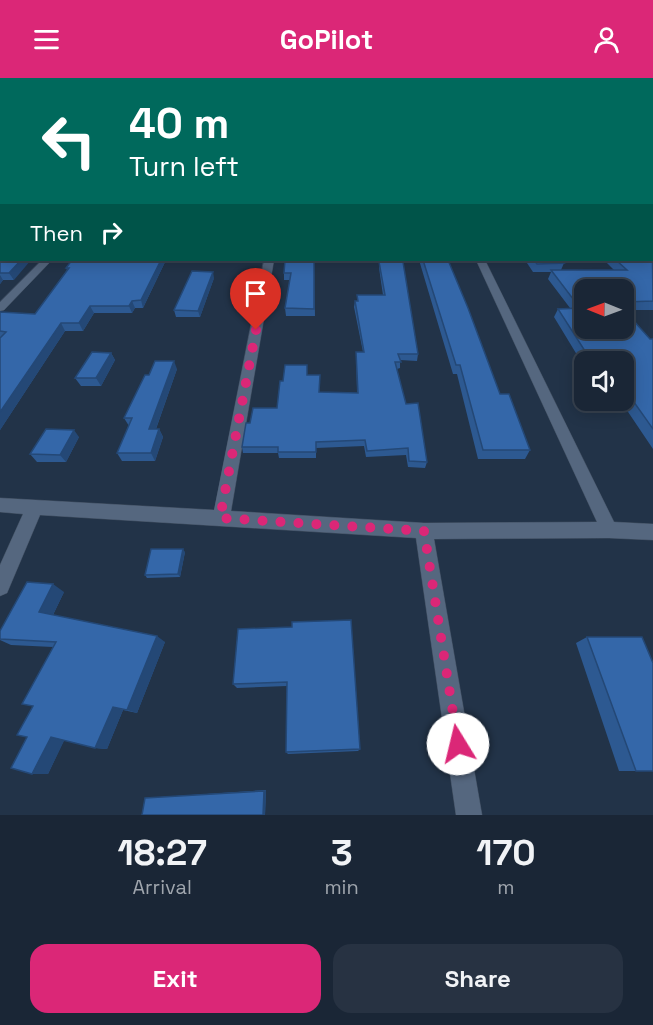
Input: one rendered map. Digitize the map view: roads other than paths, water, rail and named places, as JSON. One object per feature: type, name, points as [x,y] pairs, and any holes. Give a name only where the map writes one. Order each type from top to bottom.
[{"type":"street","points":[[0,308],[46,261]]},
{"type":"street","points":[[220,518],[269,261]]},
{"type":"street","points":[[481,261],[609,530]]},
{"type":"street","points":[[0,505],[424,531],[609,530],[653,532]]},
{"type":"street","points":[[0,586],[34,507]]},
{"type":"street","points":[[424,531],[469,815]]}]
